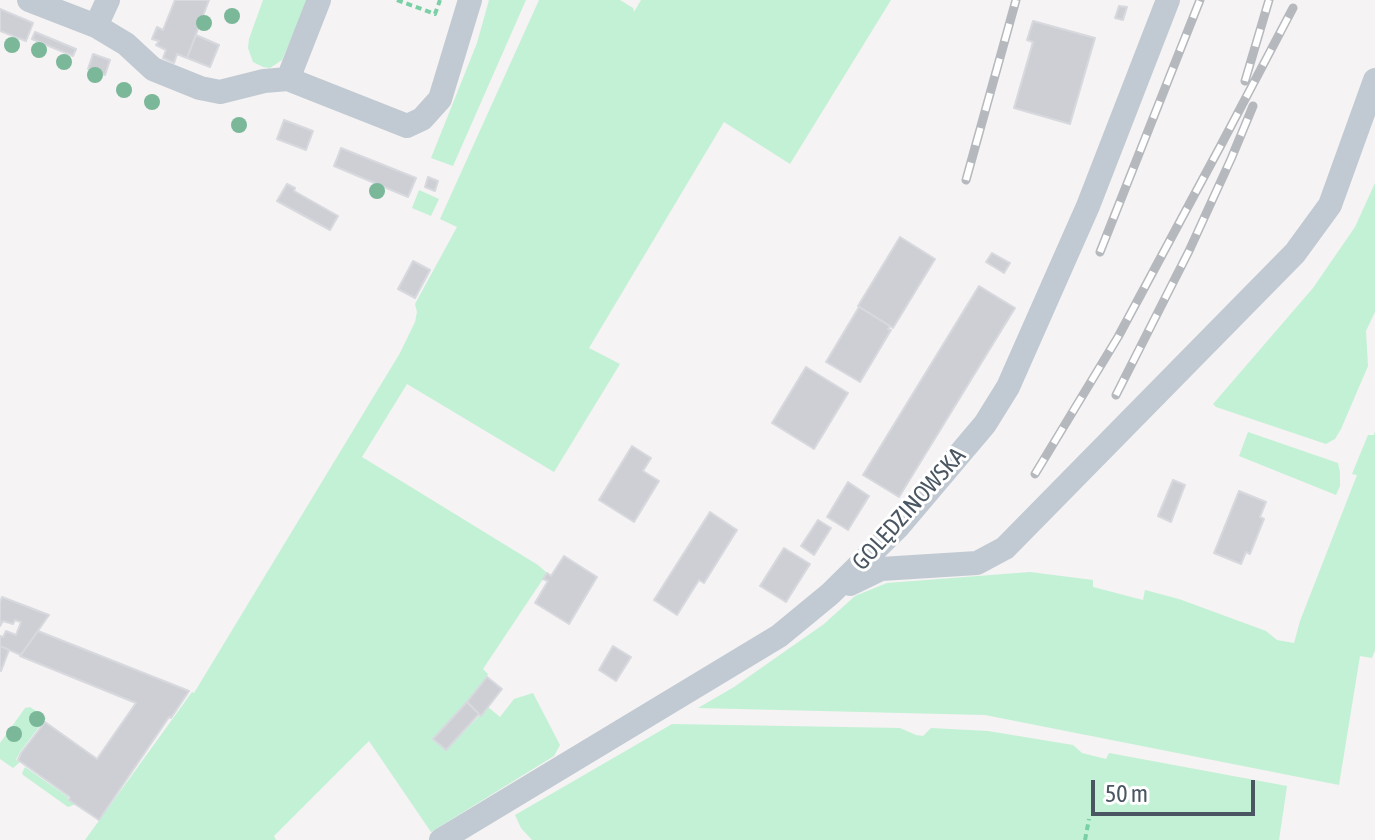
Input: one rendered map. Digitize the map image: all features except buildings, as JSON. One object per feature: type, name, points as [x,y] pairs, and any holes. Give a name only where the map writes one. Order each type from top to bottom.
[{"type":"lane","points":[[29,0],[96,26],[126,44],[153,69],[200,88],[220,92],[264,81],[288,79],[407,126],[422,119],[440,99],[470,0]]},
{"type":"lane","points":[[96,26],[108,0]]},
{"type":"lane","points":[[288,79],[319,0]]},
{"type":"lane","name":"GOLĘDZINOWSKA","points":[[441,840],[779,636],[830,594],[898,527],[985,424],[1008,387],[1088,206],[1168,0]]},
{"type":"lane","points":[[830,594],[881,569],[977,563],[1005,548],[1295,253],[1330,205],[1375,80]]},
{"type":"path","points":[[397,0],[435,14],[440,0]]},
{"type":"path","points":[[1085,840],[1089,819]]},
{"type":"green space","points":[[263,0],[308,0],[282,60],[270,68],[253,62],[248,48]]},
{"type":"green space","points":[[489,0],[526,0],[453,166],[431,158],[477,43]]},
{"type":"green space","points":[[539,0],[620,0],[634,12],[641,0],[891,0],[790,164],[724,122],[589,348],[620,364],[554,472],[407,384],[362,457],[547,573],[483,669],[487,677],[433,738],[446,750],[488,707],[500,717],[514,699],[533,693],[560,745],[554,756],[431,832],[369,741],[274,836],[276,840],[85,840],[194,693],[400,353],[415,322],[415,304],[457,227],[440,219]]},
{"type":"green space","points":[[1375,183],[1375,312],[1366,331],[1368,366],[1335,439],[1326,444],[1216,407],[1213,404],[1313,288],[1355,227]]},
{"type":"green space","points":[[419,190],[439,199],[431,216],[412,208]]},
{"type":"green space","points":[[1375,431],[1375,650],[1372,658],[1360,656],[1339,785],[985,715],[698,708],[734,687],[824,624],[855,596],[887,583],[1030,572],[1093,580],[1093,587],[1143,600],[1145,590],[1179,599],[1266,631],[1277,640],[1294,643],[1357,475],[1352,474],[1368,435],[1374,435]]},
{"type":"green space","points":[[1248,432],[1338,463],[1340,486],[1336,495],[1239,456]]},
{"type":"green space","points":[[30,707],[46,718],[20,752],[16,760],[20,762],[13,768],[0,759],[0,743],[25,708]]},
{"type":"green space","points":[[672,724],[900,728],[923,736],[931,728],[988,731],[1073,745],[1082,753],[1106,759],[1109,753],[1287,786],[1279,840],[532,840],[521,828],[515,815]]},
{"type":"green space","points":[[25,767],[76,804],[68,807],[23,775]]},
{"type":"railway","points":[[966,180],[1016,0]]},
{"type":"railway","points":[[1100,252],[1200,0]]},
{"type":"railway","points":[[1245,81],[1269,0]]},
{"type":"railway","points":[[1035,474],[1118,337],[1293,8]]},
{"type":"railway","points":[[1116,395],[1189,251],[1253,106]]}]
